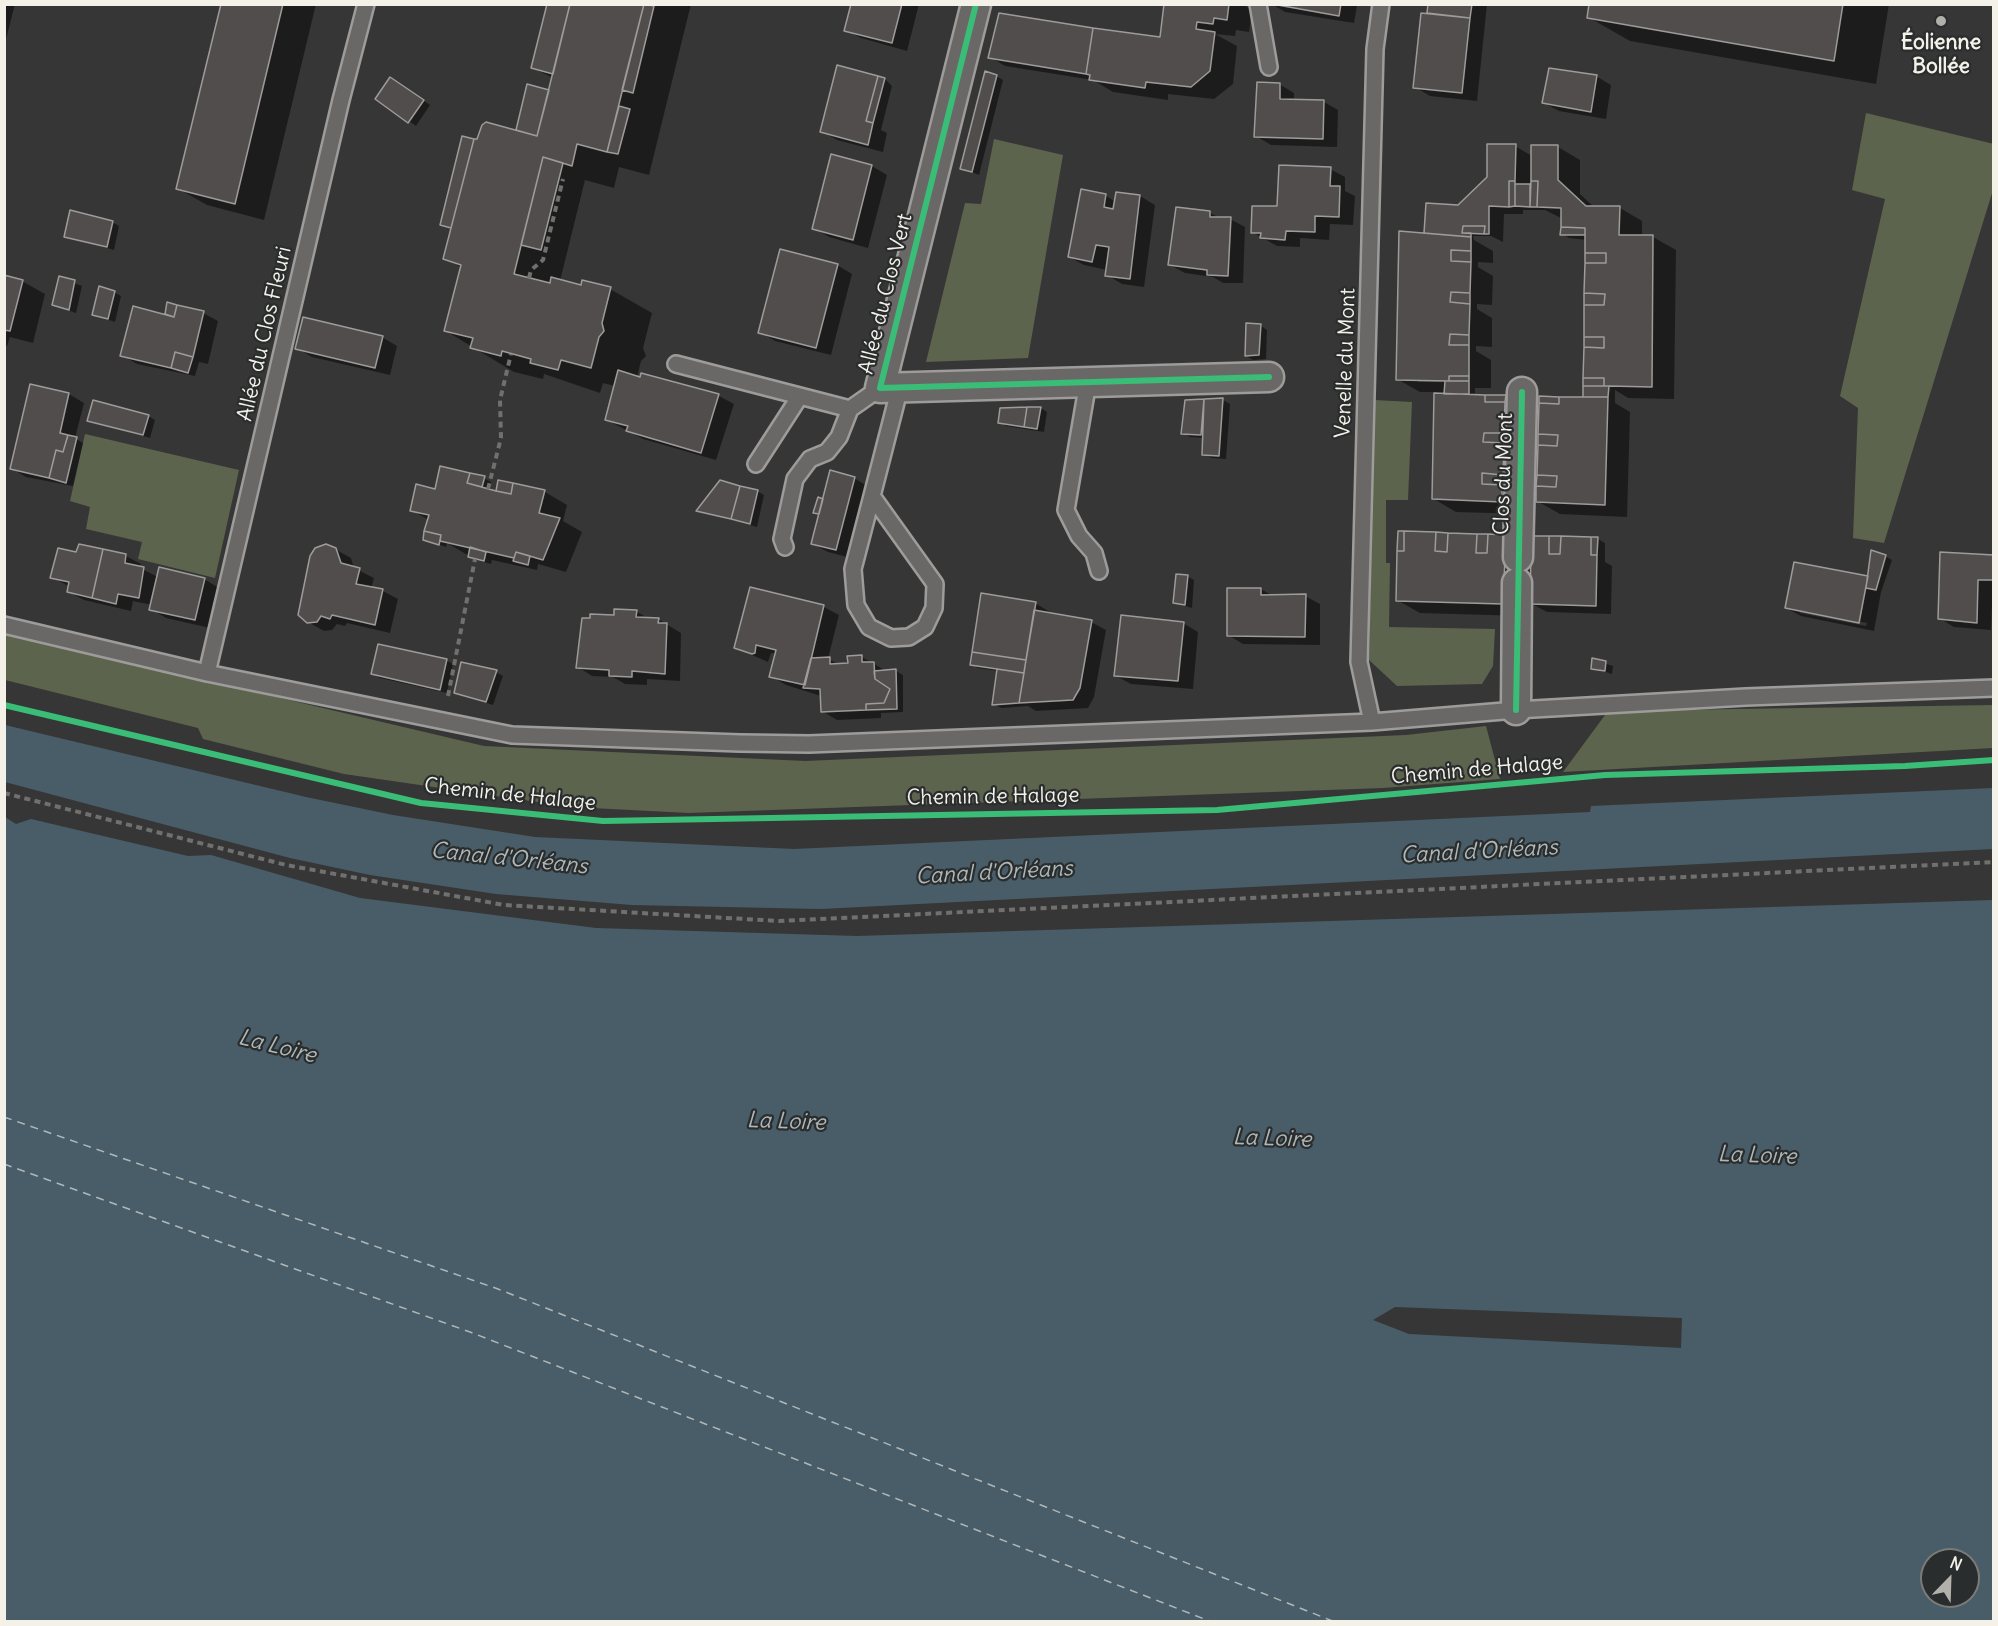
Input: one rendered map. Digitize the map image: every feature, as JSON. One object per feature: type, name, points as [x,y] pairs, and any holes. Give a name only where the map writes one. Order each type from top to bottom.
[{"type":"street","name":"Allée du Clos Vert","points":[[976,4],[890,387],[1269,377]]},
{"type":"street","name":"Clos du Mont","points":[[1516,710],[1522,392]]},
{"type":"lane","name":"Allée du Clos Fleuri","points":[[207,674],[341,100],[366,4]]},
{"type":"lane","points":[[1258,4],[1269,67]]},
{"type":"lane","name":"Venelle du Mont","points":[[1372,722],[1359,662],[1375,61],[1381,4]]},
{"type":"lane","points":[[676,364],[850,409]]},
{"type":"lane","points":[[1088,382],[1066,510],[1079,536],[1094,553],[1099,571]]},
{"type":"lane","points":[[785,548],[782,539],[795,479],[810,459],[827,453],[839,437],[850,409],[890,387]]},
{"type":"lane","points":[[872,496],[935,584],[934,608],[926,627],[909,637],[891,638],[869,627],[856,605],[853,569],[872,496],[890,387]]},
{"type":"lane","points":[[756,464],[800,396]]},
{"type":"lane","points":[[4,625],[207,674],[512,735],[809,744],[1372,722],[1516,710],[1746,697],[1994,688]]},
{"type":"path","points":[[529,278],[531,270],[543,260],[563,178]]},
{"type":"path","points":[[488,489],[501,438],[500,400],[511,354]]},
{"type":"path","points":[[443,723],[475,559]]},
{"type":"path","points":[[4,793],[286,866],[504,905],[779,921],[1994,862]]},
{"type":"green space","points":[[1866,113],[1994,144],[1993,190],[1884,543],[1853,538],[1858,408],[1840,396],[1885,199],[1852,190]]},
{"type":"green space","points":[[994,139],[1063,155],[1028,358],[926,362],[965,203],[981,204]]},
{"type":"green space","points":[[1374,400],[1412,402],[1408,500],[1386,500],[1386,563],[1390,563],[1389,627],[1495,629],[1493,666],[1482,684],[1397,686],[1369,660]]},
{"type":"green space","points":[[85,434],[239,470],[215,578],[138,559],[142,542],[86,529],[90,507],[70,501]]},
{"type":"green space","points":[[5,633],[484,746],[805,761],[1406,735],[1486,726],[1500,779],[1383,788],[689,813],[572,807],[344,774],[203,739],[198,728],[5,680]]},
{"type":"green space","points":[[1993,705],[1993,748],[1563,772],[1608,711]]},
{"type":"water","name":"Canal d'Orléans","points":[[5,725],[306,797],[393,815],[535,837],[794,849],[1590,812],[1591,806],[1993,788],[1993,849],[821,909],[632,905],[496,894],[370,875],[290,858],[5,782]]},
{"type":"water","name":"La Loire","points":[[5,817],[16,824],[31,819],[188,856],[211,855],[360,898],[596,928],[857,936],[1993,900],[1993,1621],[5,1621]],"holes":[[[1395,1307],[1682,1318],[1681,1348],[1409,1334],[1373,1320]]]},
{"type":"building","points":[[221,4],[283,4],[235,204],[176,189]]},
{"type":"building","points":[[547,4],[570,4],[553,74],[531,68]]},
{"type":"building","points":[[570,4],[644,4],[607,152],[577,144],[572,166],[543,157],[514,274],[550,283],[551,277],[581,285],[582,280],[611,287],[602,323],[604,331],[599,337],[591,368],[561,360],[558,370],[530,363],[531,359],[502,351],[501,356],[470,348],[473,338],[444,331],[461,265],[443,259],[474,139],[477,139],[482,125],[486,122],[537,136]]},
{"type":"building","points":[[644,4],[654,6],[633,93],[622,90]]},
{"type":"building","points":[[851,4],[902,4],[892,43],[844,31]]},
{"type":"building","points":[[1164,4],[1229,4],[1227,20],[1214,18],[1213,24],[1197,22],[1196,29],[1215,32],[1210,71],[1191,87],[1146,82],[1145,88],[1089,80],[1090,75],[1086,74],[1093,28],[1160,37]]},
{"type":"building","points":[[1272,4],[1341,4],[1339,16]]},
{"type":"building","points":[[1428,4],[1472,4],[1470,18],[1427,13]]},
{"type":"building","points":[[1589,4],[1843,4],[1834,61],[1587,18]]},
{"type":"building","points":[[999,13],[1093,28],[1086,74],[988,58]]},
{"type":"building","points":[[1421,13],[1470,18],[1462,93],[1413,88]]},
{"type":"building","points":[[837,65],[878,76],[866,121],[873,123],[868,145],[820,132]]},
{"type":"building","points":[[1549,68],[1597,75],[1591,112],[1542,103]]},
{"type":"building","points":[[985,71],[997,75],[972,172],[960,169]]},
{"type":"building","points":[[878,76],[885,78],[873,123],[866,121]]},
{"type":"building","points":[[390,77],[424,100],[408,123],[375,99]]},
{"type":"building","points":[[1257,82],[1280,83],[1280,99],[1324,100],[1323,139],[1254,137]]},
{"type":"building","points":[[527,84],[549,90],[537,136],[516,130]]},
{"type":"building","points":[[619,106],[630,109],[618,154],[607,152]]},
{"type":"building","points":[[462,136],[474,139],[451,228],[440,225]]},
{"type":"building","points":[[1487,144],[1516,144],[1515,181],[1509,181],[1509,207],[1489,206],[1489,234],[1484,234],[1485,226],[1463,226],[1462,233],[1471,233],[1471,237],[1424,233],[1426,203],[1458,205],[1487,177]]},
{"type":"building","points":[[1531,145],[1558,145],[1558,180],[1586,206],[1620,206],[1619,235],[1653,235],[1652,387],[1604,386],[1604,378],[1583,378],[1584,347],[1604,348],[1604,337],[1584,337],[1584,305],[1604,305],[1605,294],[1584,293],[1585,263],[1606,263],[1606,253],[1585,253],[1585,228],[1561,227],[1561,208],[1537,207],[1538,181],[1531,181]]},
{"type":"building","points":[[831,154],[872,165],[853,240],[812,229]]},
{"type":"building","points":[[543,157],[563,163],[541,250],[521,245]]},
{"type":"building","points":[[1279,165],[1331,167],[1330,186],[1340,186],[1339,217],[1315,216],[1315,232],[1286,231],[1285,240],[1260,238],[1261,233],[1251,233],[1252,206],[1277,206]]},
{"type":"building","points":[[1509,181],[1515,181],[1515,206],[1509,207]]},
{"type":"building","points":[[1531,181],[1538,181],[1537,207],[1530,207]]},
{"type":"building","points":[[1515,184],[1530,184],[1530,207],[1515,206]]},
{"type":"building","points":[[1081,189],[1106,194],[1104,207],[1113,209],[1116,192],[1140,195],[1130,279],[1105,276],[1109,247],[1096,245],[1092,262],[1068,257]]},
{"type":"building","points":[[1176,207],[1210,211],[1210,217],[1231,217],[1228,276],[1207,275],[1207,270],[1168,265]]},
{"type":"building","points":[[70,210],[113,221],[107,247],[64,237]]},
{"type":"building","points":[[1463,226],[1485,226],[1484,234],[1462,233]]},
{"type":"building","points":[[1561,227],[1585,228],[1585,235],[1560,235]]},
{"type":"building","points":[[1399,231],[1471,237],[1471,251],[1451,250],[1451,261],[1471,262],[1470,293],[1451,292],[1450,302],[1470,304],[1469,335],[1450,334],[1449,345],[1469,345],[1469,376],[1449,376],[1449,381],[1396,380]]},
{"type":"building","points":[[780,249],[838,264],[816,348],[758,333]]},
{"type":"building","points":[[1451,250],[1471,251],[1471,262],[1451,261]]},
{"type":"building","points":[[1585,253],[1606,253],[1606,263],[1585,263]]},
{"type":"building","points":[[4,275],[23,280],[10,331],[4,330]]},
{"type":"building","points":[[59,276],[75,280],[69,310],[52,305]]},
{"type":"building","points":[[99,286],[115,291],[108,319],[92,315]]},
{"type":"building","points":[[1451,292],[1470,293],[1470,304],[1450,302]]},
{"type":"building","points":[[1584,293],[1605,294],[1604,305],[1584,305]]},
{"type":"building","points":[[167,302],[177,305],[174,317],[165,314]]},
{"type":"building","points":[[177,305],[204,311],[193,357],[175,352],[171,368],[120,356],[133,306],[174,317]]},
{"type":"building","points":[[303,317],[383,336],[375,368],[295,349]]},
{"type":"building","points":[[1246,323],[1261,324],[1259,355],[1245,356]]},
{"type":"building","points":[[1450,334],[1469,335],[1469,345],[1449,345]]},
{"type":"building","points":[[1584,337],[1604,337],[1604,348],[1584,347]]},
{"type":"building","points":[[175,352],[193,357],[188,373],[171,368]]},
{"type":"building","points":[[618,370],[640,377],[641,373],[719,394],[701,453],[626,431],[628,426],[605,420]]},
{"type":"building","points":[[1449,376],[1469,376],[1469,381],[1449,381]]},
{"type":"building","points":[[1583,378],[1604,378],[1604,386],[1583,386]]},
{"type":"building","points":[[1445,381],[1469,381],[1469,394],[1444,394]]},
{"type":"building","points":[[30,384],[69,393],[60,433],[68,435],[63,452],[56,450],[49,478],[10,469]]},
{"type":"building","points":[[1583,386],[1609,386],[1608,397],[1583,397]]},
{"type":"building","points":[[1434,393],[1485,395],[1485,402],[1505,402],[1504,433],[1484,433],[1483,442],[1504,443],[1503,475],[1482,473],[1482,484],[1502,485],[1502,502],[1432,499]]},
{"type":"building","points":[[1485,395],[1506,395],[1505,402],[1485,402]]},
{"type":"building","points":[[1539,396],[1559,397],[1559,404],[1539,403]]},
{"type":"building","points":[[1559,397],[1608,397],[1605,505],[1536,502],[1536,486],[1556,487],[1557,476],[1537,475],[1538,445],[1557,446],[1558,435],[1538,434],[1539,403],[1559,404]]},
{"type":"building","points":[[1223,398],[1219,456],[1202,455],[1204,399]]},
{"type":"building","points":[[1204,399],[1201,435],[1181,434],[1185,400]]},
{"type":"building","points":[[93,400],[149,415],[143,435],[87,421]]},
{"type":"building","points":[[1027,407],[1024,427],[998,423],[1000,408]]},
{"type":"building","points":[[1027,407],[1041,407],[1037,429],[1024,427]]},
{"type":"building","points":[[1484,433],[1504,433],[1504,443],[1483,442]]},
{"type":"building","points":[[1538,434],[1558,435],[1557,446],[1538,445]]},
{"type":"building","points":[[68,435],[77,437],[66,483],[49,478],[56,450],[63,452]]},
{"type":"building","points":[[440,466],[470,473],[467,483],[496,491],[511,494],[513,483],[545,490],[539,513],[560,518],[543,560],[516,552],[514,558],[440,541],[441,535],[424,531],[429,515],[410,511],[416,484],[435,489]]},
{"type":"building","points":[[830,470],[855,477],[836,550],[811,544]]},
{"type":"building","points":[[470,473],[485,476],[482,487],[467,483]]},
{"type":"building","points":[[1482,473],[1503,475],[1502,485],[1482,484]]},
{"type":"building","points":[[1537,475],[1557,476],[1556,487],[1536,486]]},
{"type":"building","points":[[498,480],[513,483],[511,494],[496,491]]},
{"type":"building","points":[[720,480],[740,486],[731,519],[696,511]]},
{"type":"building","points":[[740,486],[758,490],[750,524],[731,519]]},
{"type":"building","points":[[818,497],[823,499],[819,514],[813,513]]},
{"type":"building","points":[[424,531],[441,535],[439,545],[423,540]]},
{"type":"building","points":[[1398,531],[1404,531],[1404,551],[1397,551]]},
{"type":"building","points":[[1404,531],[1436,532],[1435,551],[1447,552],[1448,533],[1477,534],[1476,553],[1487,553],[1488,534],[1506,535],[1503,604],[1396,601],[1397,551],[1404,551]]},
{"type":"building","points":[[1436,532],[1448,533],[1447,552],[1435,551]]},
{"type":"building","points":[[1477,534],[1488,534],[1487,553],[1476,553]]},
{"type":"building","points":[[1534,536],[1549,536],[1549,554],[1560,554],[1561,536],[1591,537],[1591,555],[1597,555],[1596,606],[1530,604],[1531,545]]},
{"type":"building","points":[[1549,536],[1561,536],[1560,554],[1549,554]]},
{"type":"building","points":[[1591,537],[1598,537],[1597,555],[1591,555]]},
{"type":"building","points":[[79,544],[103,549],[92,598],[67,592],[69,582],[50,578],[58,548],[76,552]]},
{"type":"building","points":[[326,544],[336,548],[341,563],[360,568],[356,584],[383,589],[375,625],[332,615],[330,619],[321,616],[317,622],[307,623],[298,615],[310,556],[315,548]]},
{"type":"building","points":[[470,547],[486,552],[484,561],[468,557]]},
{"type":"building","points":[[103,549],[126,554],[125,563],[144,567],[139,598],[118,594],[116,604],[92,598]]},
{"type":"building","points":[[1871,550],[1886,555],[1876,590],[1866,588]]},
{"type":"building","points":[[516,552],[530,556],[528,565],[513,561]]},
{"type":"building","points":[[1940,552],[1994,555],[1994,580],[1978,580],[1977,623],[1938,619]]},
{"type":"building","points":[[1794,562],[1868,576],[1859,623],[1785,608]]},
{"type":"building","points":[[159,567],[205,578],[195,620],[149,610]]},
{"type":"building","points":[[1176,574],[1188,575],[1185,605],[1173,603]]},
{"type":"building","points":[[750,587],[824,605],[805,685],[769,677],[776,650],[756,645],[755,653],[752,654],[734,648]]},
{"type":"building","points":[[1227,588],[1261,588],[1261,595],[1306,594],[1305,637],[1227,636]]},
{"type":"building","points":[[981,593],[1036,602],[1026,660],[972,652]]},
{"type":"building","points":[[614,609],[637,610],[636,617],[659,618],[658,623],[667,623],[665,674],[632,671],[632,677],[609,676],[609,670],[576,668],[582,618],[590,618],[590,614],[614,615]]},
{"type":"building","points":[[1034,610],[1092,620],[1080,688],[1073,700],[1019,703]]},
{"type":"building","points":[[1121,615],[1184,622],[1178,681],[1114,676]]},
{"type":"building","points":[[378,644],[447,659],[440,690],[371,674]]},
{"type":"building","points":[[972,652],[1026,660],[1024,673],[970,665]]},
{"type":"building","points":[[862,655],[862,662],[874,662],[875,679],[890,689],[884,703],[866,704],[866,710],[821,712],[820,689],[803,688],[811,658],[830,657],[830,664],[848,663],[847,656]]},
{"type":"building","points":[[1592,658],[1606,661],[1605,671],[1591,669]]},
{"type":"building","points":[[461,662],[497,670],[486,702],[454,693]]},
{"type":"building","points":[[896,669],[897,709],[866,710],[866,704],[884,703],[890,689],[875,679],[874,671]]},
{"type":"building","points":[[997,669],[1024,673],[1019,703],[992,705]]},
{"type":"ferry route","points":[[4,1117],[498,1289],[1335,1622]]},
{"type":"ferry route","points":[[4,1164],[470,1332],[1212,1622]]},
{"type":"cycle path","points":[[976,4],[880,388],[1269,377]]},
{"type":"cycle path","points":[[1516,710],[1522,392]]},
{"type":"cycle path","name":"Chemin de Halage","points":[[4,705],[421,803],[603,821],[1217,810],[1605,775],[1905,766],[1994,760]]},
{"type":"place","name":"Éolienne Bollée","points":[[1941,21]]}]
